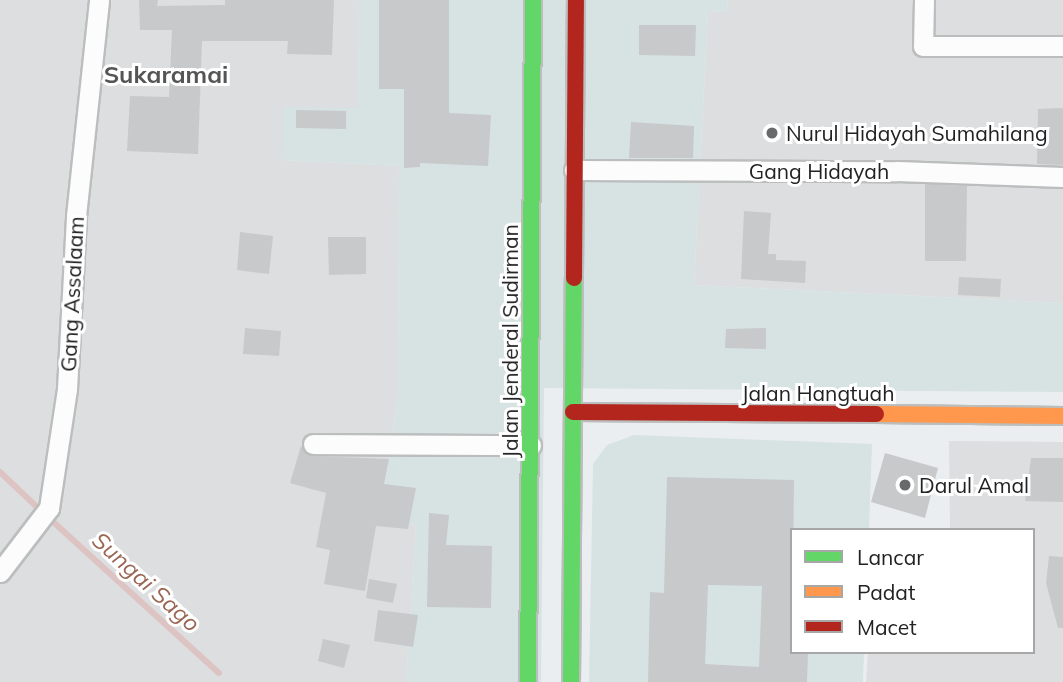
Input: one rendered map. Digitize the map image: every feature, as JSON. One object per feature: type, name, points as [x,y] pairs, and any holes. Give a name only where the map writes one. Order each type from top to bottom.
[{"type":"main road","name":"Jalan Jenderal Sudirman","points":[[528,682],[533,0]]},
{"type":"main road","points":[[571,682],[576,0]]},
{"type":"main road","name":"Jalan Hangtuah","points":[[573,412],[1063,416]]},
{"type":"street","name":"Gang Assalaam","points":[[0,572],[48,508],[67,389],[76,216],[99,0]]},
{"type":"street","points":[[925,0],[923,46],[1063,46]]},
{"type":"street","name":"Gang Hidayah","points":[[574,170],[897,171],[1063,177]]},
{"type":"street","points":[[313,444],[531,445]]},
{"type":"shaded area","points":[[0,0],[359,0],[358,108],[281,160],[399,166],[398,394],[380,519],[416,525],[406,682],[0,682]]},
{"type":"shaded area","points":[[359,0],[728,0],[727,12],[708,11],[694,285],[1063,303],[1063,392],[544,388],[541,682],[406,682],[416,525],[380,520],[398,394],[399,166],[281,160],[283,107],[358,108]]},
{"type":"shaded area","points":[[728,0],[1063,0],[1063,303],[694,285],[708,11],[727,12]]},
{"type":"shaded area","points":[[634,435],[872,444],[869,528],[790,528],[790,654],[864,654],[863,682],[589,682],[593,464],[607,445]]},
{"type":"shaded area","points":[[949,441],[1063,442],[1063,682],[866,682],[868,654],[1035,654],[1035,528],[950,528]]},
{"type":"building","points":[[139,0],[158,0],[157,6],[225,5],[225,0],[334,0],[332,55],[287,54],[288,41],[202,41],[198,154],[127,151],[130,96],[169,97],[172,30],[140,30]]},
{"type":"building","points":[[379,0],[449,0],[449,113],[491,115],[488,166],[420,163],[420,167],[404,168],[404,89],[379,89]]},
{"type":"building","points":[[639,25],[696,25],[695,56],[639,55]]},
{"type":"building","points":[[1063,108],[1063,165],[1037,164],[1038,109]]},
{"type":"building","points":[[296,110],[346,111],[346,129],[296,128]]},
{"type":"building","points":[[631,122],[694,126],[693,158],[629,158]]},
{"type":"building","points":[[925,184],[967,186],[966,261],[925,261]]},
{"type":"building","points":[[744,211],[771,213],[768,254],[776,254],[776,260],[806,261],[805,283],[741,279]]},
{"type":"building","points":[[240,232],[273,236],[269,274],[237,270]]},
{"type":"building","points":[[328,237],[366,237],[366,274],[329,275]]},
{"type":"building","points":[[959,277],[1001,279],[1000,297],[958,295]]},
{"type":"building","points":[[245,328],[281,331],[279,356],[243,354]]},
{"type":"building","points":[[766,328],[766,349],[725,348],[726,329]]},
{"type":"building","points":[[301,446],[312,456],[389,459],[384,484],[416,488],[408,529],[376,526],[365,591],[324,584],[330,550],[316,547],[326,493],[290,483]]},
{"type":"building","name":"Darul Amal","points":[[885,453],[938,468],[925,518],[871,502]]},
{"type":"building","points":[[1031,458],[1063,458],[1063,502],[1025,501]]},
{"type":"building","points":[[667,477],[794,480],[793,528],[790,528],[790,654],[808,654],[807,682],[648,682],[650,592],[664,593]],"holes":[[[708,585],[762,586],[759,667],[705,664]]]},
{"type":"building","points":[[429,513],[449,515],[446,545],[492,546],[491,608],[427,607]]},
{"type":"building","points":[[1049,556],[1063,557],[1063,628],[1058,628],[1046,583]]},
{"type":"building","points":[[369,579],[397,584],[393,603],[366,598]]},
{"type":"building","points":[[378,610],[418,615],[413,647],[374,641]]},
{"type":"building","points":[[323,639],[350,645],[344,668],[318,661]]},
{"type":"waterway","name":"Sungai Sago","points":[[0,472],[39,509]]},
{"type":"waterway","name":"Sungai Sago","points":[[49,518],[219,673]]},
{"type":"traffic: fast","points":[[528,682],[533,0]]},
{"type":"traffic: fast","points":[[571,682],[574,278]]},
{"type":"traffic: slow","points":[[876,414],[1063,416]]},
{"type":"traffic: jam","points":[[574,278],[576,0]]},
{"type":"traffic: jam","points":[[573,412],[876,414]]},
{"type":"place","name":"Nurul Hidayah Sumahilang","points":[[772,133]]},
{"type":"place","name":"Darul Amal","points":[[905,485]]},
{"type":"district","name":"Sukaramai","points":[[166,75]]}]
